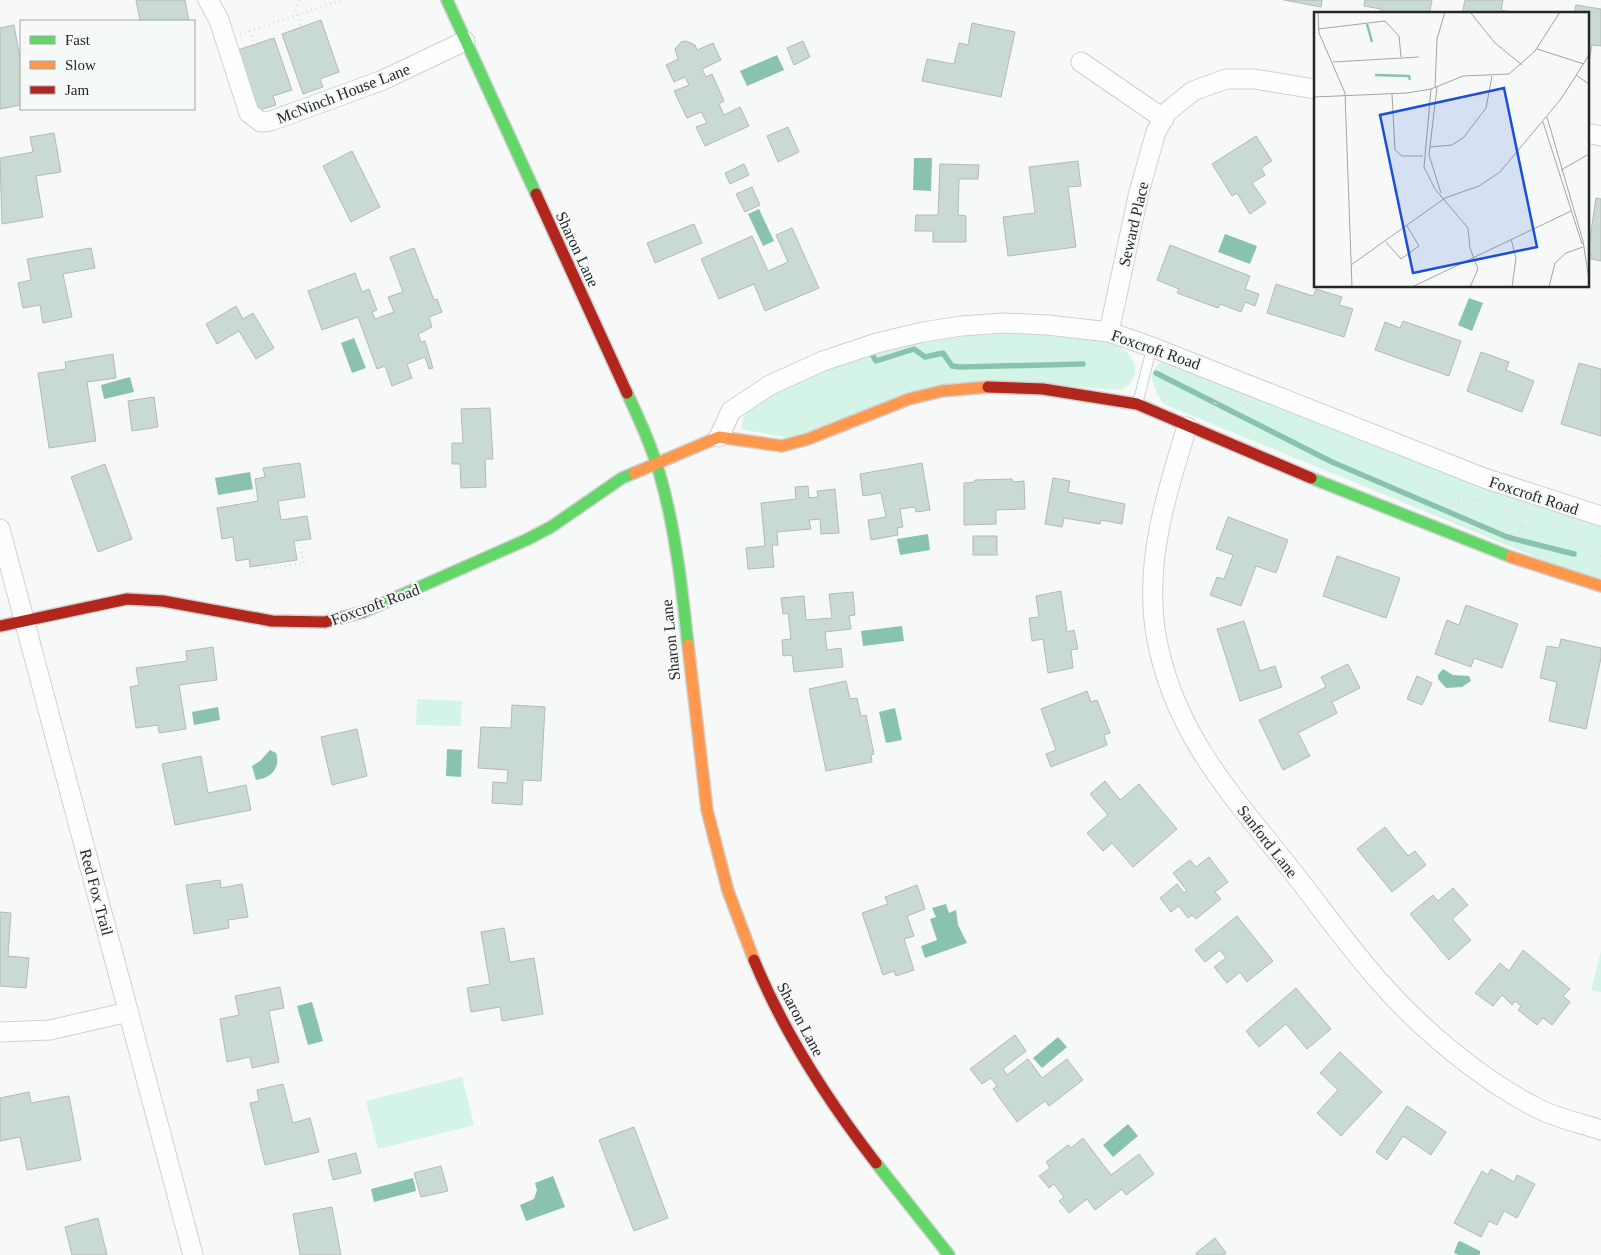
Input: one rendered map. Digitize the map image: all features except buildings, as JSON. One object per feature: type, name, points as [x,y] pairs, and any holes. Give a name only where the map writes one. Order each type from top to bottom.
[{"type":"street","name":"McNinch House Lane","points":[[208,0],[225,39],[249,113],[261,122],[271,121],[383,80],[465,41]]},
{"type":"street","name":"Sharon Lane","points":[[447,0],[632,404],[656,463],[672,524],[678,564],[699,761],[708,814],[728,888],[749,950],[782,1020],[816,1079],[845,1122],[950,1255]]},
{"type":"street","points":[[1081,62],[1164,118]]},
{"type":"street","name":"Seward Place","points":[[1109,332],[1139,192],[1156,132],[1167,112],[1192,91],[1226,79],[1254,80],[1314,89]]},
{"type":"street","points":[[1588,133],[1601,136]]},
{"type":"street","name":"Foxcroft Road","points":[[0,626],[127,599],[163,601],[272,621],[325,622],[362,612],[526,540],[551,527],[622,478],[718,437],[731,411],[770,385],[823,362],[877,343],[961,326],[1004,323],[1109,332],[1152,346],[1484,478],[1601,516]]},
{"type":"street","points":[[718,437],[782,446],[808,440],[909,399],[942,391],[992,387],[1072,392],[1137,404],[1187,427],[1508,556],[1601,586]]},
{"type":"street","name":"Sanford Lane","points":[[1187,427],[1163,502],[1152,585],[1156,634],[1169,690],[1195,744],[1215,774],[1339,932],[1379,982],[1410,1014],[1448,1048],[1496,1082],[1538,1108],[1601,1130]]},
{"type":"street","name":"Red Fox Trail","points":[[0,529],[193,1255]]},
{"type":"street","points":[[0,1032],[50,1030],[128,1012]]},
{"type":"lane","points":[[1137,404],[1152,346]]},
{"type":"path","points":[[299,0],[296,10],[301,26]]},
{"type":"path","points":[[225,39],[342,0]]},
{"type":"path","points":[[249,31],[254,43]]},
{"type":"path","points":[[1261,389],[1260,403],[1266,414],[1286,418]]},
{"type":"path","points":[[1212,408],[1218,396]]},
{"type":"path","points":[[1319,431],[1330,445],[1342,453],[1372,452]]},
{"type":"path","points":[[1396,460],[1419,486],[1438,499],[1463,503],[1495,498]]},
{"type":"path","points":[[1509,503],[1519,524],[1522,526],[1531,526],[1544,519],[1552,519],[1582,545],[1601,557]]},
{"type":"path","points":[[1518,536],[1522,526]]},
{"type":"path","points":[[264,566],[264,569],[304,563],[301,547]]},
{"type":"shaded area","points":[[777,55],[784,70],[747,86],[740,71]]},
{"type":"shaded area","points":[[914,158],[932,158],[931,191],[913,190]]},
{"type":"shaded area","points":[[759,209],[774,241],[763,246],[748,214]]},
{"type":"shaded area","points":[[1225,234],[1257,246],[1250,264],[1218,252]]},
{"type":"shaded area","points":[[1469,298],[1483,303],[1472,331],[1458,325]]},
{"type":"shaded area","points":[[1017,331],[1066,334],[1104,340],[1119,347],[1130,356],[1135,368],[1133,378],[1122,390],[986,381],[788,438],[741,429],[745,412],[782,387],[877,350],[934,336]]},
{"type":"shaded area","points":[[354,338],[366,368],[352,373],[341,343]]},
{"type":"shaded area","points":[[1168,361],[1601,524],[1601,579],[1570,571],[1164,404],[1154,388],[1152,377],[1156,367],[1161,362]]},
{"type":"shaded area","points":[[130,377],[134,392],[104,399],[101,385]]},
{"type":"shaded area","points":[[250,472],[253,489],[218,495],[215,478]]},
{"type":"shaded area","points":[[928,534],[930,550],[900,555],[897,539]]},
{"type":"shaded area","points":[[902,626],[904,641],[863,646],[861,631]]},
{"type":"shaded area","points":[[1443,669],[1453,675],[1469,676],[1471,681],[1462,687],[1446,688],[1438,679],[1438,675]]},
{"type":"shaded area","points":[[417,699],[462,701],[461,726],[416,725]]},
{"type":"shaded area","points":[[218,707],[220,720],[194,725],[192,712]]},
{"type":"shaded area","points":[[895,708],[902,740],[886,743],[879,712]]},
{"type":"shaded area","points":[[447,749],[462,750],[461,777],[446,776]]},
{"type":"shaded area","points":[[270,750],[276,753],[276,768],[270,775],[256,780],[252,766],[260,761]]},
{"type":"shaded area","points":[[946,904],[949,913],[956,910],[958,925],[967,943],[925,958],[921,946],[937,940],[930,919],[936,917],[932,908]]},
{"type":"shaded area","points":[[1601,951],[1601,992],[1591,990]]},
{"type":"shaded area","points":[[312,1002],[323,1041],[308,1045],[297,1006]]},
{"type":"shaded area","points":[[1058,1037],[1067,1047],[1042,1068],[1033,1058]]},
{"type":"shaded area","points":[[462,1077],[474,1125],[378,1149],[366,1101]]},
{"type":"shaded area","points":[[1128,1124],[1138,1136],[1113,1157],[1103,1145]]},
{"type":"shaded area","points":[[553,1176],[565,1207],[526,1221],[520,1205],[534,1199],[537,1190],[535,1183]]},
{"type":"shaded area","points":[[413,1178],[416,1191],[374,1202],[371,1189]]},
{"type":"shaded area","points":[[1460,1241],[1480,1251],[1480,1255],[1459,1255],[1454,1253]]},
{"type":"waterway","points":[[873,356],[876,361],[914,349],[925,357],[943,353],[952,366],[960,367],[1083,364]]},
{"type":"waterway","points":[[1156,373],[1332,462],[1507,537],[1574,554]]},
{"type":"traffic: fast","points":[[447,0],[536,194]]},
{"type":"traffic: fast","points":[[627,393],[650,446],[666,499],[678,561],[688,645]]},
{"type":"traffic: fast","points":[[363,612],[526,540],[551,527],[622,478],[634,473]]},
{"type":"traffic: fast","points":[[1311,478],[1511,557]]},
{"type":"traffic: fast","points":[[876,1163],[949,1255]]},
{"type":"traffic: slow","points":[[634,473],[719,437],[782,446],[808,439],[909,399],[942,391],[988,387]]},
{"type":"traffic: slow","points":[[1511,557],[1601,586]]},
{"type":"traffic: slow","points":[[688,645],[707,810],[728,891],[754,960]]},
{"type":"traffic: jam","points":[[536,194],[627,393]]},
{"type":"traffic: jam","points":[[988,387],[1043,389],[1137,404],[1311,478]]},
{"type":"traffic: jam","points":[[0,626],[127,599],[163,601],[272,621],[325,622],[363,612]]},
{"type":"traffic: jam","points":[[754,960],[779,1014],[808,1066],[876,1163]]}]
